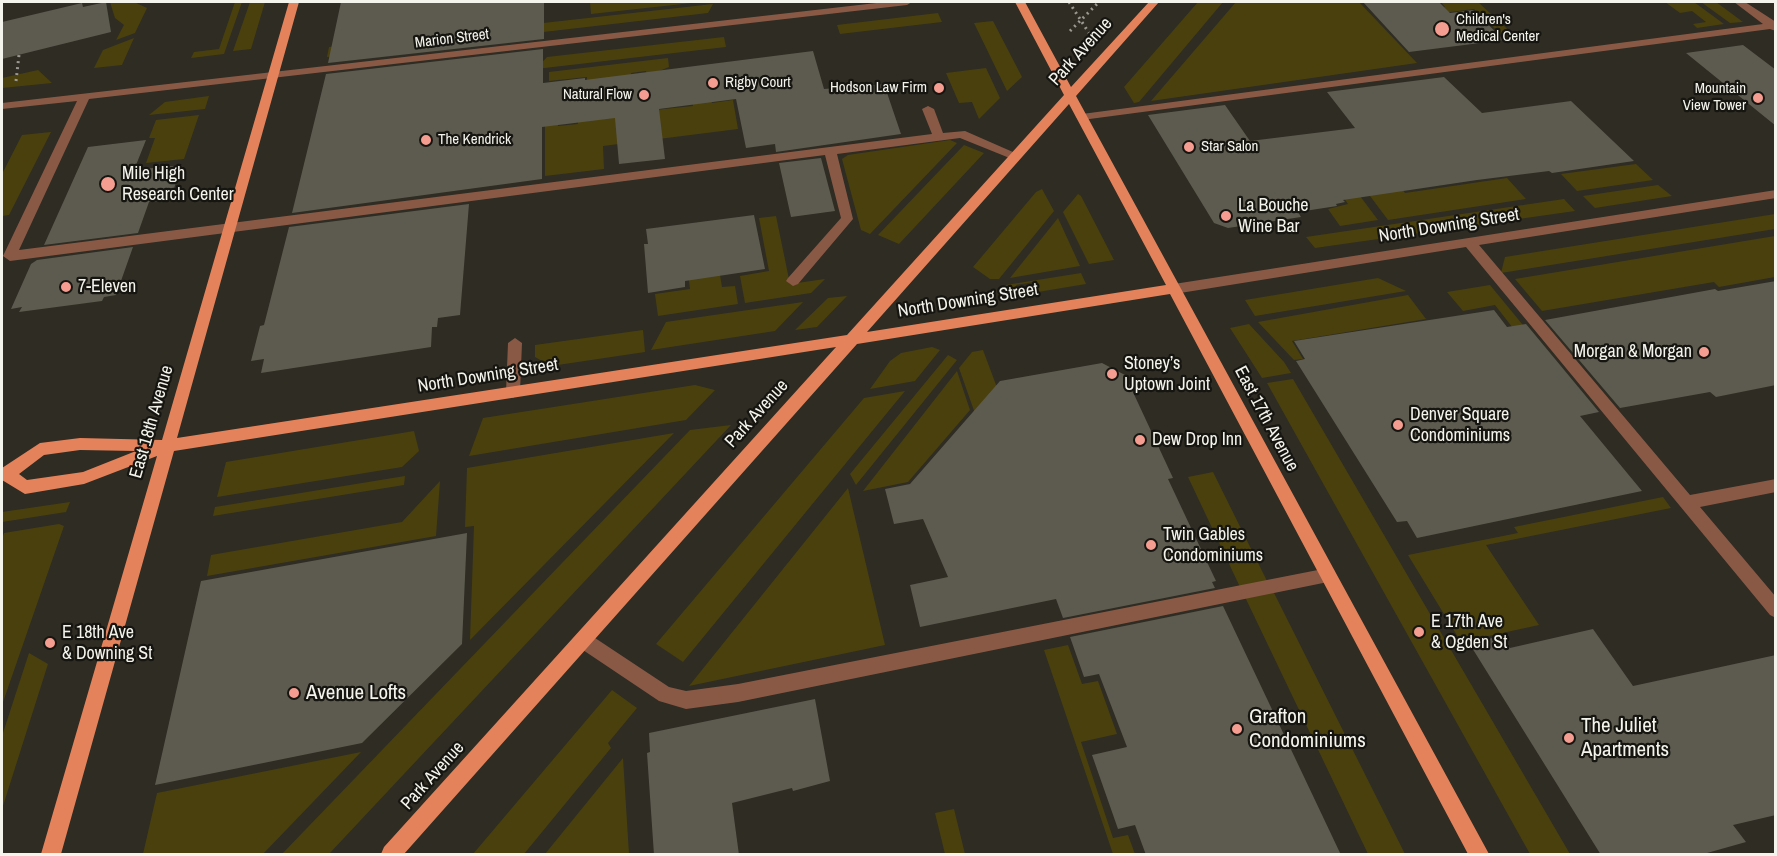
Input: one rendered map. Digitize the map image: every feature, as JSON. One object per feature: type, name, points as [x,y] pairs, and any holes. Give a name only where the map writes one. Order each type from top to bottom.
[{"type":"main road","name":"East 18th Avenue","points":[[51,855],[294,2]]},
{"type":"main road","name":"East 17th Avenue","points":[[1020,2],[1479,855]]},
{"type":"main road","name":"Park Avenue","points":[[391,855],[1154,2]]},
{"type":"main road","name":"North Downing Street","points":[[167,446],[84,477],[60,482],[26,487],[4,474],[40,450],[80,444],[167,446],[1174,289]]},
{"type":"street","name":"Marion Street","points":[[2,106],[907,2]]},
{"type":"street","points":[[1739,2],[1774,26]]},
{"type":"street","points":[[1082,117],[1774,26]]},
{"type":"street","points":[[85,96],[10,256],[939,136],[961,134],[1016,156]]},
{"type":"street","points":[[928,109],[939,136]]},
{"type":"street","points":[[793,281],[847,219],[830,151]]},
{"type":"street","name":"North Downing Street","points":[[1174,289],[1776,195]]},
{"type":"street","points":[[1470,243],[1776,610]]},
{"type":"street","points":[[513,392],[514,343]]},
{"type":"street","points":[[1686,503],[1776,485]]},
{"type":"street","points":[[583,640],[665,695],[686,700],[738,693],[1328,575]]},
{"type":"path","points":[[1069,2],[1089,33]]},
{"type":"path","points":[[1070,31],[1099,2]]},
{"type":"path","points":[[15,87],[19,55]]},
{"type":"shaded area","points":[[110,2],[134,2],[147,8],[135,33],[116,40],[124,25],[115,18]]},
{"type":"shaded area","points":[[235,2],[242,2],[224,54],[191,58],[194,52],[219,49]]},
{"type":"shaded area","points":[[250,2],[265,2],[251,49],[233,51]]},
{"type":"shaded area","points":[[590,2],[701,2],[591,14]]},
{"type":"shaded area","points":[[1198,2],[1223,2],[1139,102],[1134,103],[1124,87]]},
{"type":"shaded area","points":[[1236,2],[1359,2],[1417,63],[1151,101]]},
{"type":"shaded area","points":[[1441,2],[1478,2],[1517,38],[1506,39],[1474,9],[1435,14],[1430,9],[1445,7]]},
{"type":"shaded area","points":[[1665,2],[1694,2],[1724,24],[1697,28],[1693,24],[1706,22],[1692,11],[1680,13]]},
{"type":"shaded area","points":[[1701,2],[1716,2],[1743,22],[1730,23]]},
{"type":"shaded area","points":[[713,4],[708,13],[327,57],[329,47]]},
{"type":"shaded area","points":[[938,13],[942,22],[840,34],[837,25]]},
{"type":"shaded area","points":[[993,21],[1022,77],[1007,91],[974,23]]},
{"type":"shaded area","points":[[724,37],[726,47],[536,69],[547,57]]},
{"type":"shaded area","points":[[134,38],[122,65],[94,68],[103,50]]},
{"type":"shaded area","points":[[668,58],[669,67],[647,76],[646,71],[631,73],[631,77],[587,82],[587,77],[549,81],[549,72]]},
{"type":"shaded area","points":[[986,68],[1000,98],[979,119],[972,102],[959,103],[946,73]]},
{"type":"shaded area","points":[[38,70],[52,83],[2,88],[2,78]]},
{"type":"shaded area","points":[[209,96],[205,109],[149,115],[165,102]]},
{"type":"shaded area","points":[[711,99],[712,103],[733,100],[738,129],[603,146],[604,169],[545,176],[545,122],[558,120],[558,126],[578,124],[578,118],[693,106],[692,101]]},
{"type":"shaded area","points":[[199,115],[184,159],[146,163],[155,138],[149,138],[156,120]]},
{"type":"shaded area","points":[[51,132],[9,215],[2,216],[2,174],[22,135]]},
{"type":"shaded area","points":[[950,140],[957,143],[870,234],[861,230],[842,159],[848,155]]},
{"type":"shaded area","points":[[964,145],[984,153],[899,244],[878,235]]},
{"type":"shaded area","points":[[1636,164],[1653,180],[1577,191],[1561,174]]},
{"type":"shaded area","points":[[1507,178],[1526,199],[1388,220],[1367,192],[1401,187],[1405,193]]},
{"type":"shaded area","points":[[1658,185],[1672,196],[1595,208],[1583,196]]},
{"type":"shaded area","points":[[1042,189],[1054,211],[999,279],[990,279],[973,267],[1036,192]]},
{"type":"shaded area","points":[[1078,194],[1114,260],[1089,264],[1063,212]]},
{"type":"shaded area","points":[[1360,196],[1378,220],[1340,226],[1328,209],[1348,204],[1344,198]]},
{"type":"shaded area","points":[[1564,199],[1575,211],[1315,248],[1306,237]]},
{"type":"shaded area","points":[[1775,214],[1775,229],[1501,273],[1505,257]]},
{"type":"shaded area","points":[[776,216],[790,284],[825,279],[811,293],[745,303],[740,276],[769,271],[759,218]]},
{"type":"shaded area","points":[[1058,218],[1080,266],[1010,278]]},
{"type":"shaded area","points":[[711,221],[722,287],[735,286],[738,304],[658,316],[655,294],[690,289],[682,225]]},
{"type":"shaded area","points":[[1775,236],[1775,277],[1719,287],[1714,282],[1542,311],[1515,279]]},
{"type":"shaded area","points":[[1081,273],[1086,284],[1038,292],[1034,282],[1016,285],[1020,295],[1005,297],[997,294],[1006,285]]},
{"type":"shaded area","points":[[1378,278],[1406,291],[1255,316],[1245,300]]},
{"type":"shaded area","points":[[1490,285],[1527,330],[1516,332],[1495,305],[1463,311],[1447,292]]},
{"type":"shaded area","points":[[1408,295],[1426,319],[1292,341],[1303,359],[1294,360],[1258,322]]},
{"type":"shaded area","points":[[847,296],[817,327],[795,330],[828,298]]},
{"type":"shaded area","points":[[803,302],[775,331],[651,350],[666,322]]},
{"type":"shaded area","points":[[1249,324],[1284,362],[1291,373],[1262,378],[1230,328]]},
{"type":"shaded area","points":[[643,330],[645,352],[551,366],[535,357],[535,345]]},
{"type":"shaded area","points":[[932,347],[940,350],[915,381],[870,389],[890,361],[901,353]]},
{"type":"shaded area","points":[[983,350],[1079,607],[1018,536],[959,368],[972,352]]},
{"type":"shaded area","points":[[948,355],[957,360],[856,485],[850,474]]},
{"type":"shaded area","points":[[957,371],[970,410],[908,482],[863,491]]},
{"type":"shaded area","points":[[1293,379],[1570,854],[1530,854],[1267,383]]},
{"type":"shaded area","points":[[695,385],[715,390],[686,420],[469,456],[483,418]]},
{"type":"shaded area","points":[[905,391],[683,662],[656,644],[864,398]]},
{"type":"shaded area","points":[[731,425],[329,854],[282,854],[690,430]]},
{"type":"shaded area","points":[[414,431],[419,451],[402,467],[217,497],[226,462]]},
{"type":"shaded area","points":[[674,433],[470,640],[474,526],[465,527],[467,468]]},
{"type":"shaded area","points":[[1213,472],[1267,581],[1240,587],[1188,477]]},
{"type":"shaded area","points":[[405,476],[404,485],[213,516],[215,507]]},
{"type":"shaded area","points":[[440,481],[436,536],[207,576],[211,555],[402,522]]},
{"type":"shaded area","points":[[848,488],[885,645],[689,686]]},
{"type":"shaded area","points":[[1663,497],[1671,508],[1486,545],[1539,625],[1461,642],[1408,555],[1518,533],[1514,527]]},
{"type":"shaded area","points":[[70,502],[66,512],[2,522],[2,512]]},
{"type":"shaded area","points":[[59,524],[64,526],[2,705],[2,539],[4,533]]},
{"type":"shaded area","points":[[1273,591],[1405,854],[1368,854],[1245,597]]},
{"type":"shaded area","points":[[1068,645],[1082,684],[1098,681],[1117,734],[1081,742],[1113,838],[1128,835],[1135,854],[1113,854],[1044,650]]},
{"type":"shaded area","points":[[29,653],[48,664],[2,809],[2,736]]},
{"type":"shaded area","points":[[612,690],[637,708],[608,743],[611,748],[524,854],[473,854]]},
{"type":"shaded area","points":[[361,752],[263,854],[143,854],[157,793]]},
{"type":"shaded area","points":[[623,758],[629,854],[545,854]]},
{"type":"shaded area","points":[[954,809],[965,854],[945,854],[935,813]]},
{"type":"building","points":[[106,2],[111,32],[2,59],[2,22],[82,3],[83,7]]},
{"type":"building","points":[[341,2],[544,2],[544,39],[328,63]]},
{"type":"building","points":[[1363,2],[1439,2],[1450,13],[1473,10],[1504,40],[1409,52]]},
{"type":"building","name":"Mountain View Tower","points":[[1743,45],[1776,70],[1776,126],[1686,53]]},
{"type":"building","points":[[543,49],[543,83],[585,78],[585,80],[813,51],[824,89],[884,84],[901,134],[776,152],[775,144],[746,148],[736,99],[659,109],[665,159],[619,164],[615,118],[542,127],[542,179],[292,213],[326,74]]},
{"type":"building","points":[[1444,77],[1482,113],[1571,101],[1634,161],[1552,173],[1549,171],[1477,180],[1343,200],[1345,202],[1336,204],[1337,206],[1298,212],[1301,217],[1228,228],[1214,223],[1148,115],[1225,105],[1250,141],[1355,128],[1327,92]]},
{"type":"building","points":[[146,140],[134,170],[182,165],[170,200],[149,202],[138,233],[44,245],[88,147]]},
{"type":"building","points":[[821,158],[835,211],[791,217],[779,163]]},
{"type":"building","points":[[469,204],[460,315],[438,318],[437,327],[432,327],[431,347],[261,373],[264,359],[251,361],[260,326],[264,325],[289,227]]},
{"type":"building","points":[[754,215],[765,269],[685,281],[685,287],[648,293],[644,244],[648,244],[646,229]]},
{"type":"building","points":[[133,247],[116,295],[104,297],[102,301],[19,312],[22,307],[11,309],[31,264],[37,260]]},
{"type":"building","points":[[1776,281],[1776,385],[1716,397],[1710,392],[1620,408],[1545,320],[1715,289],[1718,291]]},
{"type":"building","name":"Denver Square Condominiums","points":[[1494,310],[1507,327],[1526,324],[1599,412],[1580,416],[1642,491],[1417,538],[1407,521],[1397,522],[1296,361],[1305,359],[1294,341]]},
{"type":"building","points":[[1102,363],[1125,375],[1173,478],[1168,479],[1216,581],[1212,582],[1215,588],[1063,618],[1056,599],[920,627],[910,585],[948,577],[923,519],[894,524],[885,489],[910,484],[1000,381]]},
{"type":"building","name":"Avenue Lofts","points":[[467,533],[462,644],[362,743],[155,785],[201,581]]},
{"type":"building","name":"Grafton Condominiums","points":[[1223,606],[1341,855],[1146,855],[1135,825],[1118,829],[1092,755],[1127,747],[1099,674],[1084,677],[1070,637]]},
{"type":"building","name":"The Juliet Apartments","points":[[1593,629],[1633,686],[1776,655],[1776,815],[1733,825],[1746,842],[1700,855],[1601,855],[1469,643],[1502,636],[1510,648]]},
{"type":"building","points":[[815,699],[830,781],[732,803],[739,855],[654,855],[647,753],[650,752],[649,733]]},
{"type":"place","name":"Children's Medical Center","points":[[1442,29]]},
{"type":"place","name":"Rigby Court","points":[[713,83]]},
{"type":"place","name":"Hodson Law Firm","points":[[939,88]]},
{"type":"place","name":"Natural Flow","points":[[644,95]]},
{"type":"place","name":"Mountain View Tower","points":[[1758,98]]},
{"type":"place","name":"The Kendrick","points":[[426,140]]},
{"type":"place","name":"Star Salon","points":[[1189,147]]},
{"type":"place","name":"Mile High Research Center","points":[[108,184]]},
{"type":"place","name":"La Bouche Wine Bar","points":[[1226,216]]},
{"type":"place","name":"7-Eleven","points":[[66,287]]},
{"type":"place","name":"Morgan & Morgan","points":[[1704,352]]},
{"type":"place","name":"Stoney’s Uptown Joint","points":[[1112,374]]},
{"type":"place","name":"Denver Square Condominiums","points":[[1398,425]]},
{"type":"place","name":"Dew Drop Inn","points":[[1140,440]]},
{"type":"place","name":"Twin Gables Condominiums","points":[[1151,545]]},
{"type":"place","name":"E 17th Ave & Ogden St","points":[[1419,632]]},
{"type":"place","name":"E 18th Ave & Downing St","points":[[50,643]]},
{"type":"place","name":"Avenue Lofts","points":[[294,693]]},
{"type":"place","name":"Grafton Condominiums","points":[[1237,729]]},
{"type":"place","name":"The Juliet Apartments","points":[[1569,738]]}]
